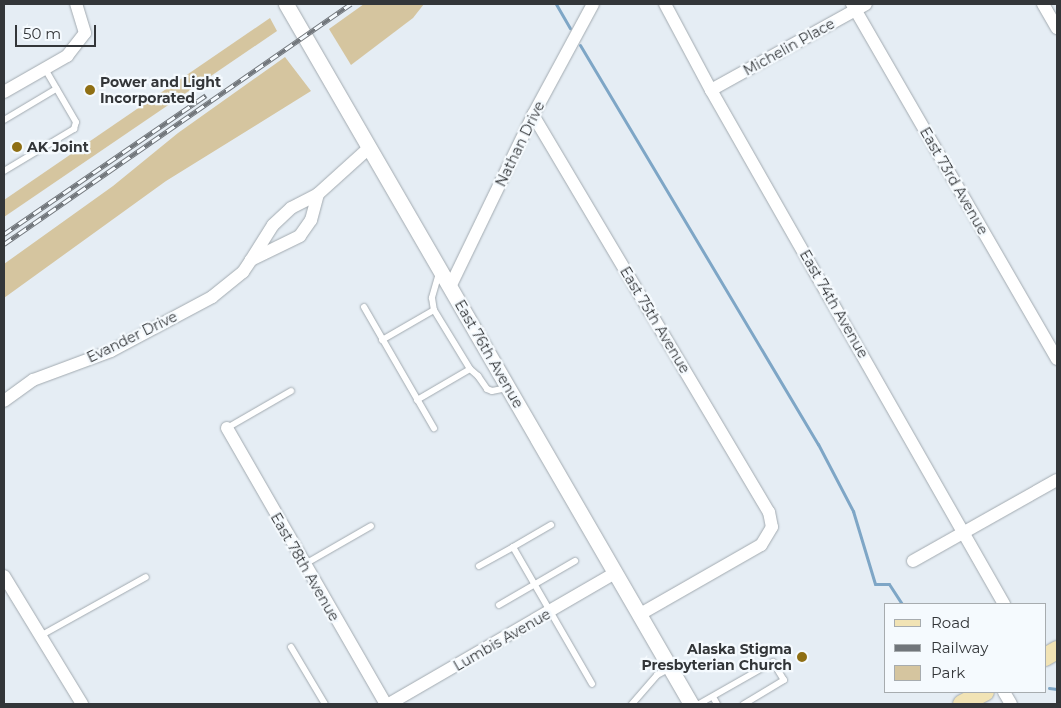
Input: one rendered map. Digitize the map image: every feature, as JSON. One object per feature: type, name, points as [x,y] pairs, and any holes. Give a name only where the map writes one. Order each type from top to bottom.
[{"type":"main road","points":[[1046,656],[1057,650]]},
{"type":"main road","points":[[962,704],[982,693]]},
{"type":"street","name":"East 76th Avenue","points":[[286,4],[690,704]]},
{"type":"street","name":"Nathan Drive","points":[[450,287],[533,115],[593,4]]},
{"type":"street","name":"East 74th Avenue","points":[[665,4],[711,90],[1003,603]]},
{"type":"street","points":[[1043,4],[1057,28]]},
{"type":"street","name":"Michelin Place","points":[[711,90],[858,6]]},
{"type":"street","name":"East 73rd Avenue","points":[[858,6],[1057,359]]},
{"type":"street","points":[[4,92],[67,56],[85,33],[78,7]]},
{"type":"street","name":"East 75th Avenue","points":[[533,115],[769,512],[772,527],[761,545],[639,615]]},
{"type":"street","name":"Evander Drive","points":[[4,401],[33,380],[111,351],[212,297],[243,272],[273,225],[291,208],[318,194],[370,147]]},
{"type":"street","name":"Evander Drive","points":[[251,260],[300,236],[311,220],[318,194]]},
{"type":"street","name":"East 78th Avenue","points":[[226,428],[304,565],[387,704]]},
{"type":"street","points":[[913,561],[965,534],[1057,480]]},
{"type":"street","name":"Lumbis Avenue","points":[[387,704],[552,612],[615,573]]},
{"type":"street","points":[[4,576],[82,704]]},
{"type":"street","points":[[1005,693],[1011,704]]},
{"type":"lane","points":[[4,171],[74,129],[76,122],[45,68]]},
{"type":"lane","points":[[4,120],[56,89]]},
{"type":"lane","points":[[441,270],[432,298],[434,310],[470,369],[489,391],[508,388]]},
{"type":"lane","points":[[364,307],[434,428]]},
{"type":"lane","points":[[382,340],[434,310]]},
{"type":"lane","points":[[417,400],[470,369]]},
{"type":"lane","points":[[226,428],[291,392]]},
{"type":"lane","points":[[479,566],[551,525]]},
{"type":"lane","points":[[304,565],[370,526]]},
{"type":"lane","points":[[513,547],[592,684]]},
{"type":"lane","points":[[499,605],[575,560]]},
{"type":"lane","points":[[40,636],[146,577]]},
{"type":"lane","points":[[291,647],[325,704]]},
{"type":"lane","points":[[699,704],[774,662],[784,680],[744,704]]},
{"type":"lane","points":[[632,704],[657,675],[670,668]]},
{"type":"lane","points":[[713,697],[717,704]]},
{"type":"green space","points":[[364,4],[424,4],[413,18],[351,65],[329,29]]},
{"type":"green space","points":[[270,18],[277,31],[4,217],[4,200]]},
{"type":"green space","points":[[285,57],[311,91],[166,181],[4,298],[4,264],[113,186],[178,133]]},
{"type":"waterway","points":[[556,4],[570,28]]},
{"type":"waterway","points":[[580,45],[818,444],[853,511],[875,584],[889,584],[901,603]]},
{"type":"waterway","points":[[1049,688],[1057,689]]},
{"type":"railway","points":[[4,244],[351,4]]},
{"type":"railway","points":[[4,234],[206,95]]},
{"type":"place","name":"Power and Light Incorporated","points":[[90,90]]},
{"type":"place","name":"AK Joint","points":[[17,147]]},
{"type":"place","name":"Alaska Stigma Presbyterian Church","points":[[802,657]]}]
